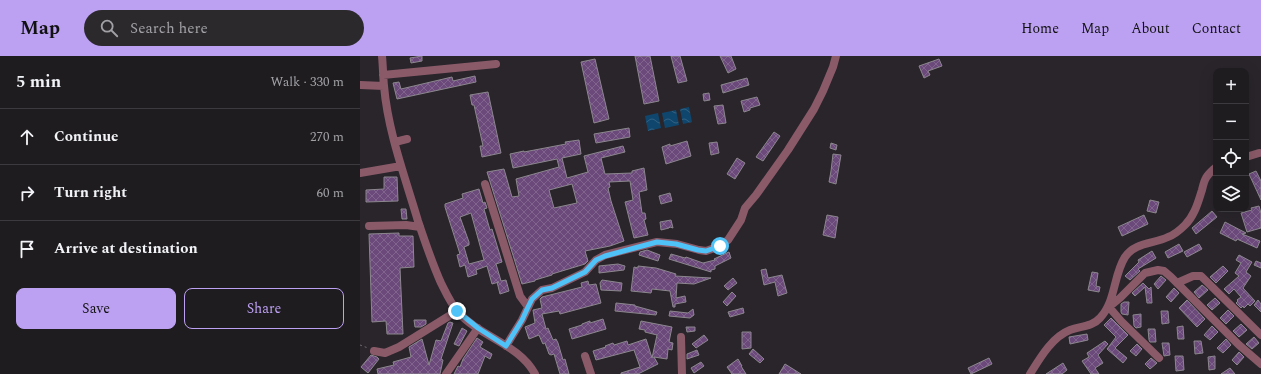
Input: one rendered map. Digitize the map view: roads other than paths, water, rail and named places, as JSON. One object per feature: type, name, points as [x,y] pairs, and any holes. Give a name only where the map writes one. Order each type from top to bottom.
[{"type":"street","points":[[382,56],[384,86],[390,124],[401,166],[420,227],[446,293],[457,311],[478,328],[506,346],[528,363],[535,374]]},
{"type":"street","points":[[506,346],[522,320],[532,299],[542,290],[552,288],[585,272],[596,260],[605,256],[657,242],[676,244],[706,251],[720,246],[728,240],[741,220],[745,208],[788,150],[814,109],[833,67],[836,56]]},
{"type":"street","points":[[383,74],[496,64]]},
{"type":"street","points":[[360,85],[384,86]]},
{"type":"street","points":[[395,142],[407,139]]},
{"type":"street","points":[[1249,156],[1259,153]]},
{"type":"street","points":[[360,173],[401,166]]},
{"type":"street","points":[[1109,306],[1125,257],[1131,250],[1141,245],[1169,237],[1184,226],[1197,207],[1206,178],[1213,170]]},
{"type":"street","points":[[485,184],[520,296],[528,307]]},
{"type":"street","points":[[369,226],[406,225],[420,227]]},
{"type":"street","points":[[1030,374],[1056,339],[1070,330],[1096,323],[1109,306],[1120,298],[1145,273],[1158,270],[1164,271],[1239,345],[1261,364]]},
{"type":"street","points":[[1177,283],[1193,276],[1200,276],[1261,335]]},
{"type":"street","points":[[1109,306],[1121,321],[1159,358]]},
{"type":"street","points":[[374,351],[385,353],[399,347],[457,311]]},
{"type":"street","points":[[446,374],[478,328]]},
{"type":"street","points":[[681,337],[682,374]]},
{"type":"street","points":[[585,356],[590,374]]},
{"type":"water","points":[[689,107],[692,122],[683,124],[680,109]]},
{"type":"water","points":[[676,110],[679,125],[665,128],[662,113]]},
{"type":"water","points":[[658,113],[661,128],[648,131],[645,116]]}]
